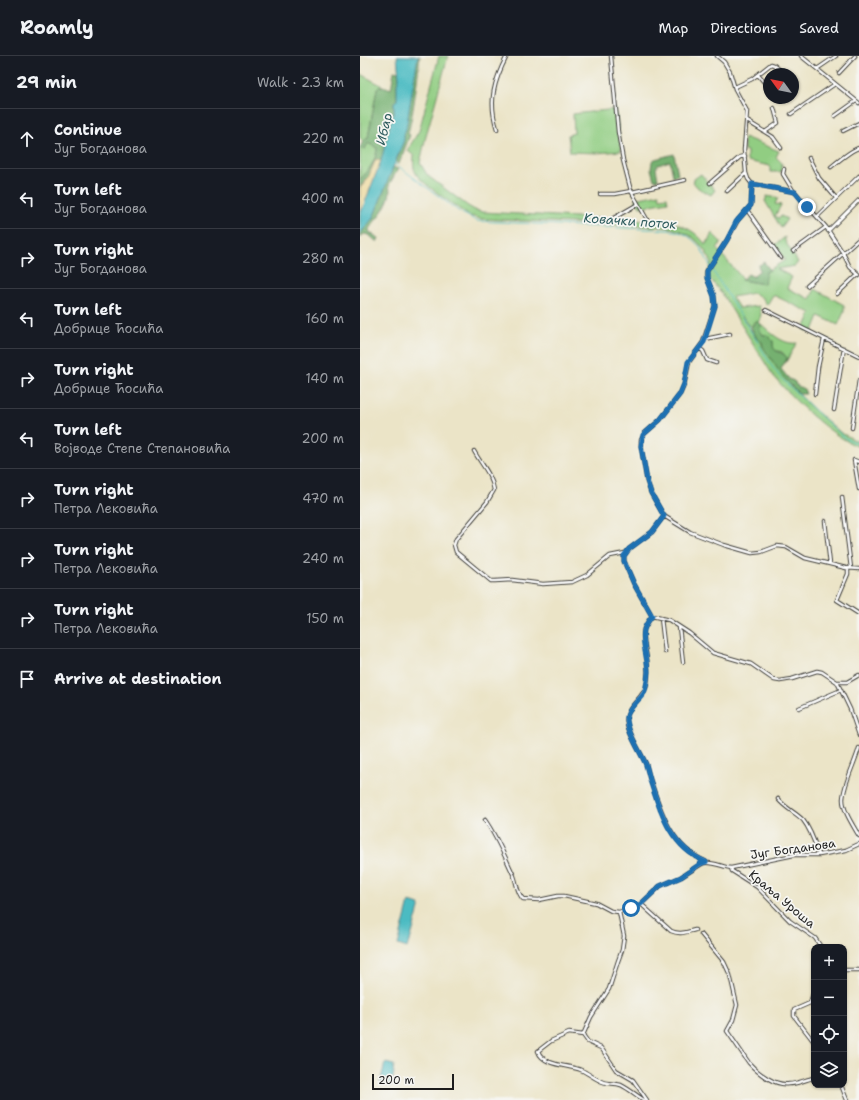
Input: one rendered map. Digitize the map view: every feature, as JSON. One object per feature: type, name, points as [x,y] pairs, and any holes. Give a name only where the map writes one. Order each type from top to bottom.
[{"type":"street","points":[[497,129],[493,109],[493,95],[497,76],[507,56]]},
{"type":"street","points":[[611,56],[618,132],[631,191],[648,221]]},
{"type":"street","points":[[717,56],[724,62],[730,72],[735,87],[747,111],[744,156],[748,179],[752,184],[795,192]]},
{"type":"street","points":[[801,56],[858,102],[835,116]]},
{"type":"street","points":[[817,69],[836,56]]},
{"type":"street","points":[[839,73],[854,56]]},
{"type":"street","points":[[766,68],[773,64],[778,68]]},
{"type":"street","points":[[735,87],[752,79],[763,71]]},
{"type":"street","points":[[758,75],[763,81]]},
{"type":"street","points":[[791,114],[835,84]]},
{"type":"street","points":[[765,132],[778,123],[774,108]]},
{"type":"street","points":[[747,121],[773,137],[781,148]]},
{"type":"street","points":[[843,131],[859,123]]},
{"type":"street","points":[[831,166],[854,149],[859,148]]},
{"type":"street","points":[[710,183],[740,157],[744,156]]},
{"type":"street","points":[[809,158],[819,178],[836,198]]},
{"type":"street","points":[[784,169],[784,174],[795,192],[826,227],[843,253],[850,267],[858,275],[838,294]]},
{"type":"street","points":[[727,190],[746,173]]},
{"type":"street","points":[[817,218],[859,176]]},
{"type":"street","points":[[600,194],[631,191],[686,180]]},
{"type":"street","points":[[752,184],[751,204],[738,220],[708,269],[707,278],[714,296],[715,306],[705,339],[688,362],[684,384],[680,394],[660,420],[644,434],[641,446],[647,481],[651,493],[664,516],[690,532],[724,545],[752,553],[761,552],[777,546],[786,547],[805,558],[859,569]]},
{"type":"street","points":[[828,231],[859,200]]},
{"type":"street","points":[[612,219],[638,204]]},
{"type":"street","points":[[747,210],[781,258]]},
{"type":"street","points":[[793,251],[826,227]]},
{"type":"street","points":[[807,286],[859,239]]},
{"type":"street","points":[[766,310],[859,356]]},
{"type":"street","points":[[705,339],[730,334]]},
{"type":"street","points":[[815,394],[818,367],[824,339]]},
{"type":"street","points":[[699,348],[703,351],[707,360],[716,363]]},
{"type":"street","points":[[834,410],[844,348]]},
{"type":"street","points":[[852,428],[859,380]]},
{"type":"street","points":[[474,451],[492,477],[494,490],[487,502],[456,539],[454,545],[456,552],[491,581],[512,580],[543,584],[572,582],[587,575],[610,556],[625,553],[652,532],[664,516]]},
{"type":"street","points":[[859,462],[854,460],[859,489]]},
{"type":"street","points":[[842,497],[850,568],[837,600],[859,614]]},
{"type":"street","points":[[825,521],[830,564]]},
{"type":"street","points":[[625,553],[624,561],[643,601],[652,616],[669,620],[713,653],[751,664],[774,680],[780,681],[792,679],[820,671],[837,682],[859,735]]},
{"type":"street","name":"Југ Богданова","points":[[652,616],[644,630],[648,661],[647,684],[645,692],[628,711],[627,724],[646,766],[660,809],[671,834],[678,843],[689,853],[706,862],[730,868],[794,855],[819,855],[846,850],[859,844]]},
{"type":"street","points":[[661,618],[665,652]]},
{"type":"street","points":[[679,627],[683,662]]},
{"type":"street","points":[[837,682],[847,682],[859,675]]},
{"type":"street","points":[[799,708],[841,690]]},
{"type":"street","points":[[859,748],[845,789],[843,800],[847,813],[859,836]]},
{"type":"street","points":[[778,799],[784,806],[803,820],[810,832],[819,855]]},
{"type":"street","points":[[485,820],[492,830],[518,886],[519,895],[523,899],[539,900],[564,896],[596,903],[611,911],[618,912],[641,904],[660,886],[681,877],[700,864],[706,862]]},
{"type":"street","name":"Краља Уроша","points":[[730,868],[732,871],[757,887],[790,921],[815,938],[819,944]]},
{"type":"street","points":[[641,904],[676,933],[686,933],[695,930]]},
{"type":"street","points":[[583,1035],[591,1017],[609,989],[622,950],[624,936],[618,912]]},
{"type":"street","points":[[702,934],[724,962],[730,975],[737,1005],[733,1020],[727,1031],[749,1063],[770,1079],[781,1084],[789,1084],[811,1079]]},
{"type":"street","points":[[847,970],[859,970]]},
{"type":"street","points":[[811,1000],[810,1003],[794,1010],[794,1016],[811,1038]]},
{"type":"street","points":[[644,1100],[622,1086],[592,1078],[583,1071],[575,1068],[550,1062],[541,1056],[538,1051],[551,1041],[569,1033],[583,1035],[588,1042],[601,1048],[616,1070],[633,1080],[647,1100]]},
{"type":"street","points":[[842,1088],[847,1100]]},
{"type":"green space","points":[[418,56],[420,56],[408,134],[410,135],[399,164],[396,162],[404,140]]},
{"type":"green space","points":[[439,56],[448,56],[420,163],[428,176],[475,210],[483,212],[669,222],[690,230],[706,245],[712,233],[721,242],[717,249],[742,278],[741,280],[764,284],[766,272],[785,260],[775,245],[785,237],[785,241],[798,262],[795,266],[777,269],[792,277],[787,288],[810,299],[815,289],[844,305],[844,312],[838,325],[819,316],[812,333],[804,329],[811,313],[773,295],[767,305],[762,298],[754,293],[732,297],[739,308],[759,306],[761,314],[759,323],[754,322],[751,327],[742,316],[757,339],[762,342],[762,345],[783,377],[808,404],[841,433],[859,442],[859,447],[836,434],[800,405],[772,374],[722,294],[711,280],[707,278],[711,261],[697,241],[688,234],[665,227],[481,219],[465,213],[425,184],[417,175],[414,168],[414,156],[408,151],[419,131]]},
{"type":"green space","points":[[394,71],[398,72],[399,78],[397,83],[397,100],[394,102],[394,113],[381,161],[372,185],[366,179],[360,188],[360,179],[372,165],[377,152],[377,148],[368,143],[365,149],[360,148],[363,141],[368,138],[377,89],[382,86],[391,89]]},
{"type":"green space","points":[[360,74],[383,86],[377,89],[368,138],[363,141],[360,138]]},
{"type":"green space","points":[[616,109],[621,151],[597,153],[570,152],[568,135],[574,133],[573,114]]},
{"type":"green space","points":[[744,137],[779,151],[776,157],[782,163],[781,172],[770,172],[770,166],[747,161],[747,151],[744,150]]},
{"type":"green space","points":[[368,143],[377,148],[377,152],[372,165],[360,179],[360,148],[362,149]]},
{"type":"green space","points":[[674,154],[678,175],[673,176],[670,161],[658,165],[656,168],[658,180],[654,180],[651,169],[652,161]]},
{"type":"green space","points":[[393,167],[398,169],[389,185],[390,191],[387,203],[369,229],[370,233],[379,238],[377,242],[369,235],[364,234],[360,238],[360,234],[373,218]]},
{"type":"green space","points":[[701,174],[715,190],[711,195],[698,188],[693,182],[694,179]]},
{"type":"green space","points":[[659,194],[660,198],[667,197],[668,202],[640,207],[635,199]]},
{"type":"green space","points":[[767,196],[778,198],[775,204],[781,205],[775,216],[779,219],[781,216],[787,219],[781,228],[765,201]]},
{"type":"green space","points":[[764,262],[770,270],[766,272],[764,284],[741,280],[748,274],[754,277],[754,275],[760,270],[758,266]]},
{"type":"green space","points":[[757,321],[761,324],[760,332],[763,335],[767,335],[773,341],[775,350],[785,355],[787,358],[781,369],[790,380],[804,389],[806,394],[800,394],[783,377],[763,347],[762,342],[757,339],[751,327]]},
{"type":"green space","points":[[761,324],[782,340],[797,343],[786,362],[787,358],[782,352],[774,350],[773,341],[760,332]]},
{"type":"sand","points":[[376,159],[381,161],[360,215],[360,188],[367,180]]},
{"type":"water","points":[[397,56],[418,56],[404,140],[373,218],[360,234],[360,215],[381,161],[394,113],[394,102],[397,100],[397,83],[399,78]]},
{"type":"water","points":[[409,902],[420,905],[407,948],[398,945]]},
{"type":"water","points":[[385,1063],[394,1065],[391,1086],[380,1083]]},
{"type":"waterway","name":"Ковачки поток","points":[[394,163],[460,212],[477,221],[668,230],[684,234],[693,240],[700,248],[771,365],[781,378],[845,438],[859,444]]},
{"type":"route","points":[[631,908],[641,904],[660,886],[681,877],[700,864],[706,862],[689,853],[671,834],[651,784],[646,766],[627,724],[628,711],[645,692],[647,684],[648,661],[644,630],[652,616],[634,584],[624,561],[624,556],[629,549],[652,532],[664,516],[651,493],[647,481],[641,440],[643,435],[667,412],[680,394],[684,384],[688,362],[704,342],[715,306],[714,296],[707,278],[707,271],[727,240],[736,222],[751,205],[752,184],[775,187],[795,192],[807,207]]},
{"type":"water label","name":"Ибар","points":[[384,129]]}]
